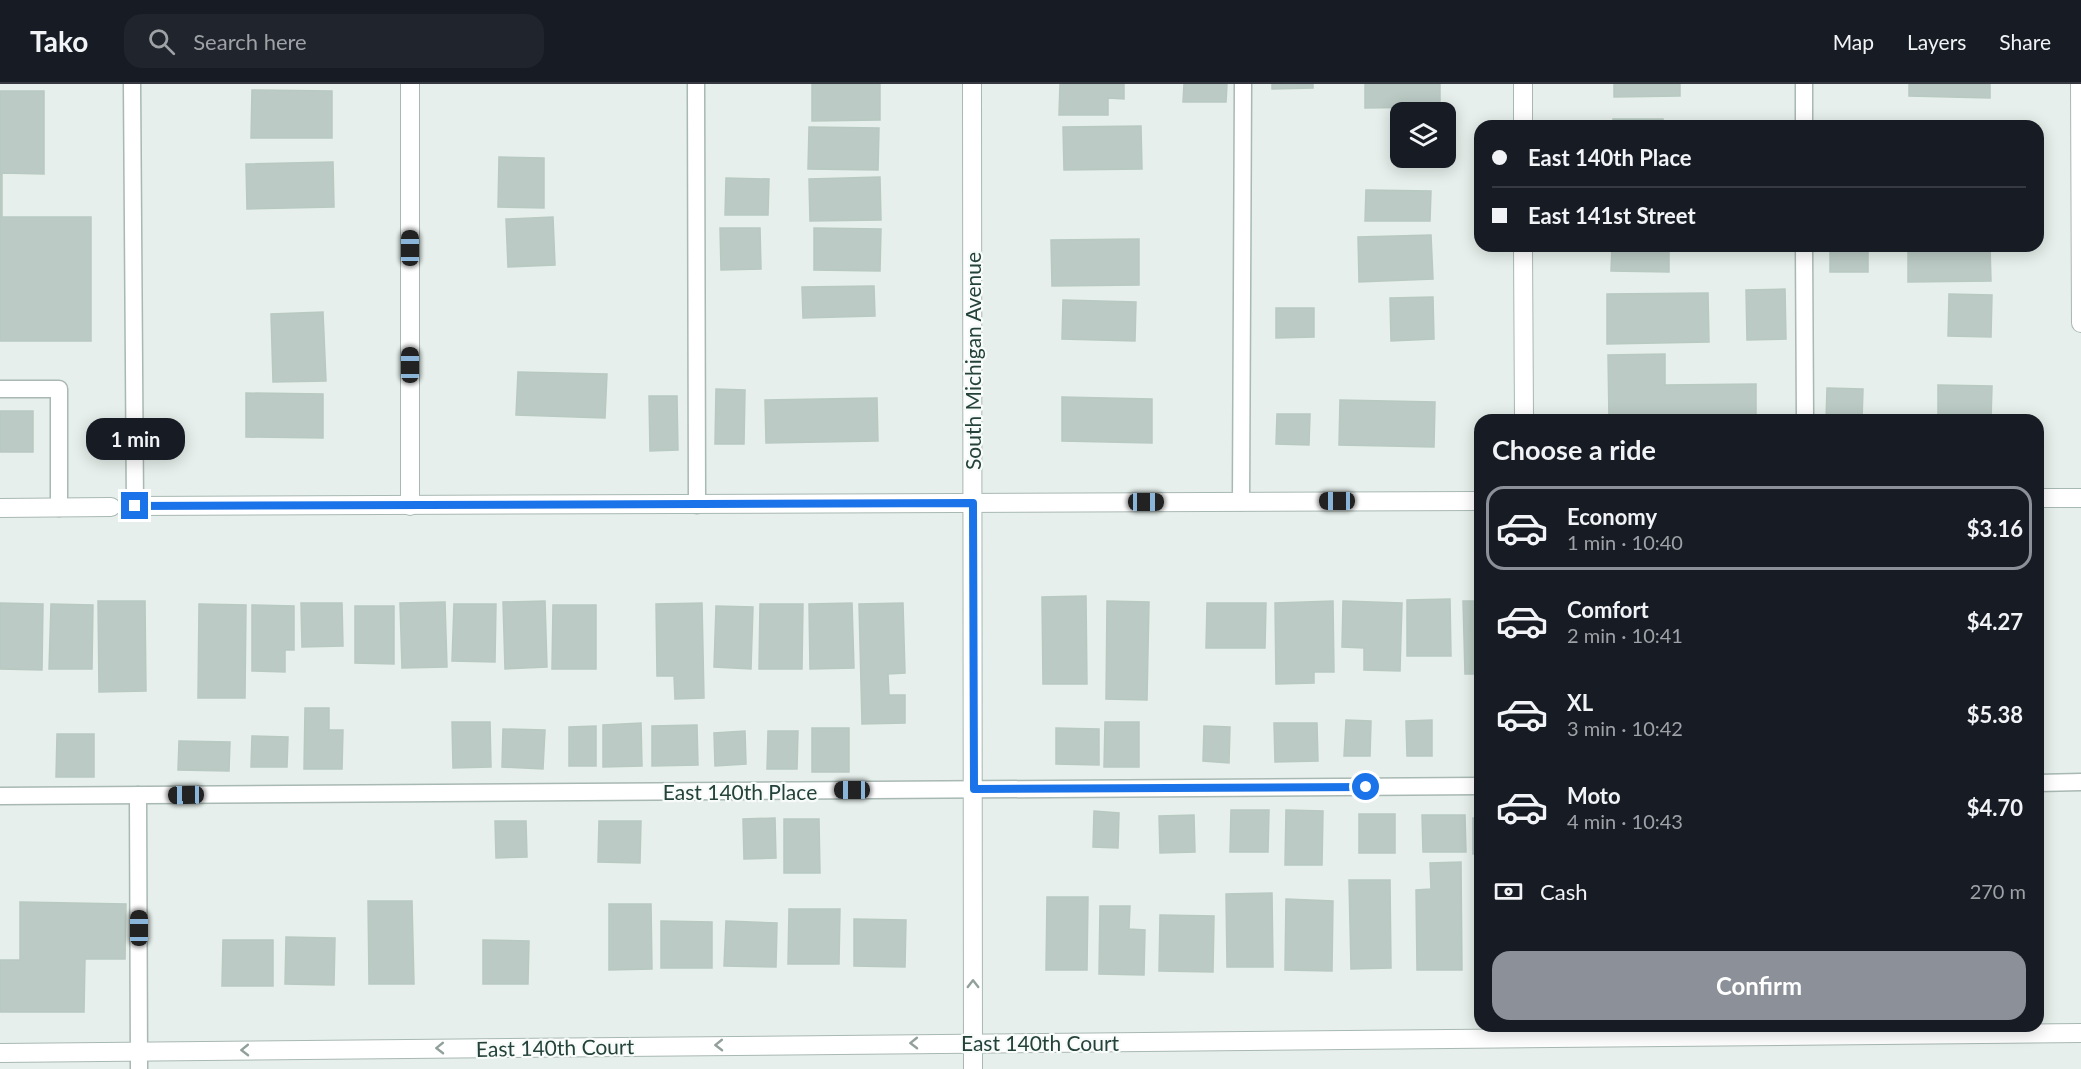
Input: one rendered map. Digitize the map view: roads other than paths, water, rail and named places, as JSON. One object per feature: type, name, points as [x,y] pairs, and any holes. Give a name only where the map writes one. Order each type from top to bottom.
[{"type":"street","points":[[410,84],[410,506]]},
{"type":"street","name":"South Michigan Avenue","points":[[972,84],[973,1069]]},
{"type":"street","points":[[1523,84],[1523,120]]},
{"type":"street","points":[[2080,84],[2081,323]]},
{"type":"street","points":[[1523,252],[1524,414]]},
{"type":"street","points":[[2044,498],[2081,498]]},
{"type":"street","points":[[135,506],[1474,501]]},
{"type":"street","points":[[0,508],[111,507]]},
{"type":"street","name":"East 140th Court","points":[[0,1053],[139,1060],[973,1042],[2081,1033]]},
{"type":"lane","points":[[132,84],[135,506]]},
{"type":"lane","points":[[696,84],[697,505]]},
{"type":"lane","points":[[1241,502],[1244,84]]},
{"type":"lane","points":[[1804,84],[1804,120]]},
{"type":"lane","points":[[1804,252],[1805,414]]},
{"type":"lane","points":[[0,389],[59,394]]},
{"type":"lane","points":[[0,400],[59,394]]},
{"type":"lane","points":[[59,394],[60,508]]},
{"type":"lane","points":[[2044,783],[2081,782]]},
{"type":"lane","name":"East 140th Place","points":[[0,796],[1474,786]]},
{"type":"lane","points":[[138,795],[139,1060]]}]
